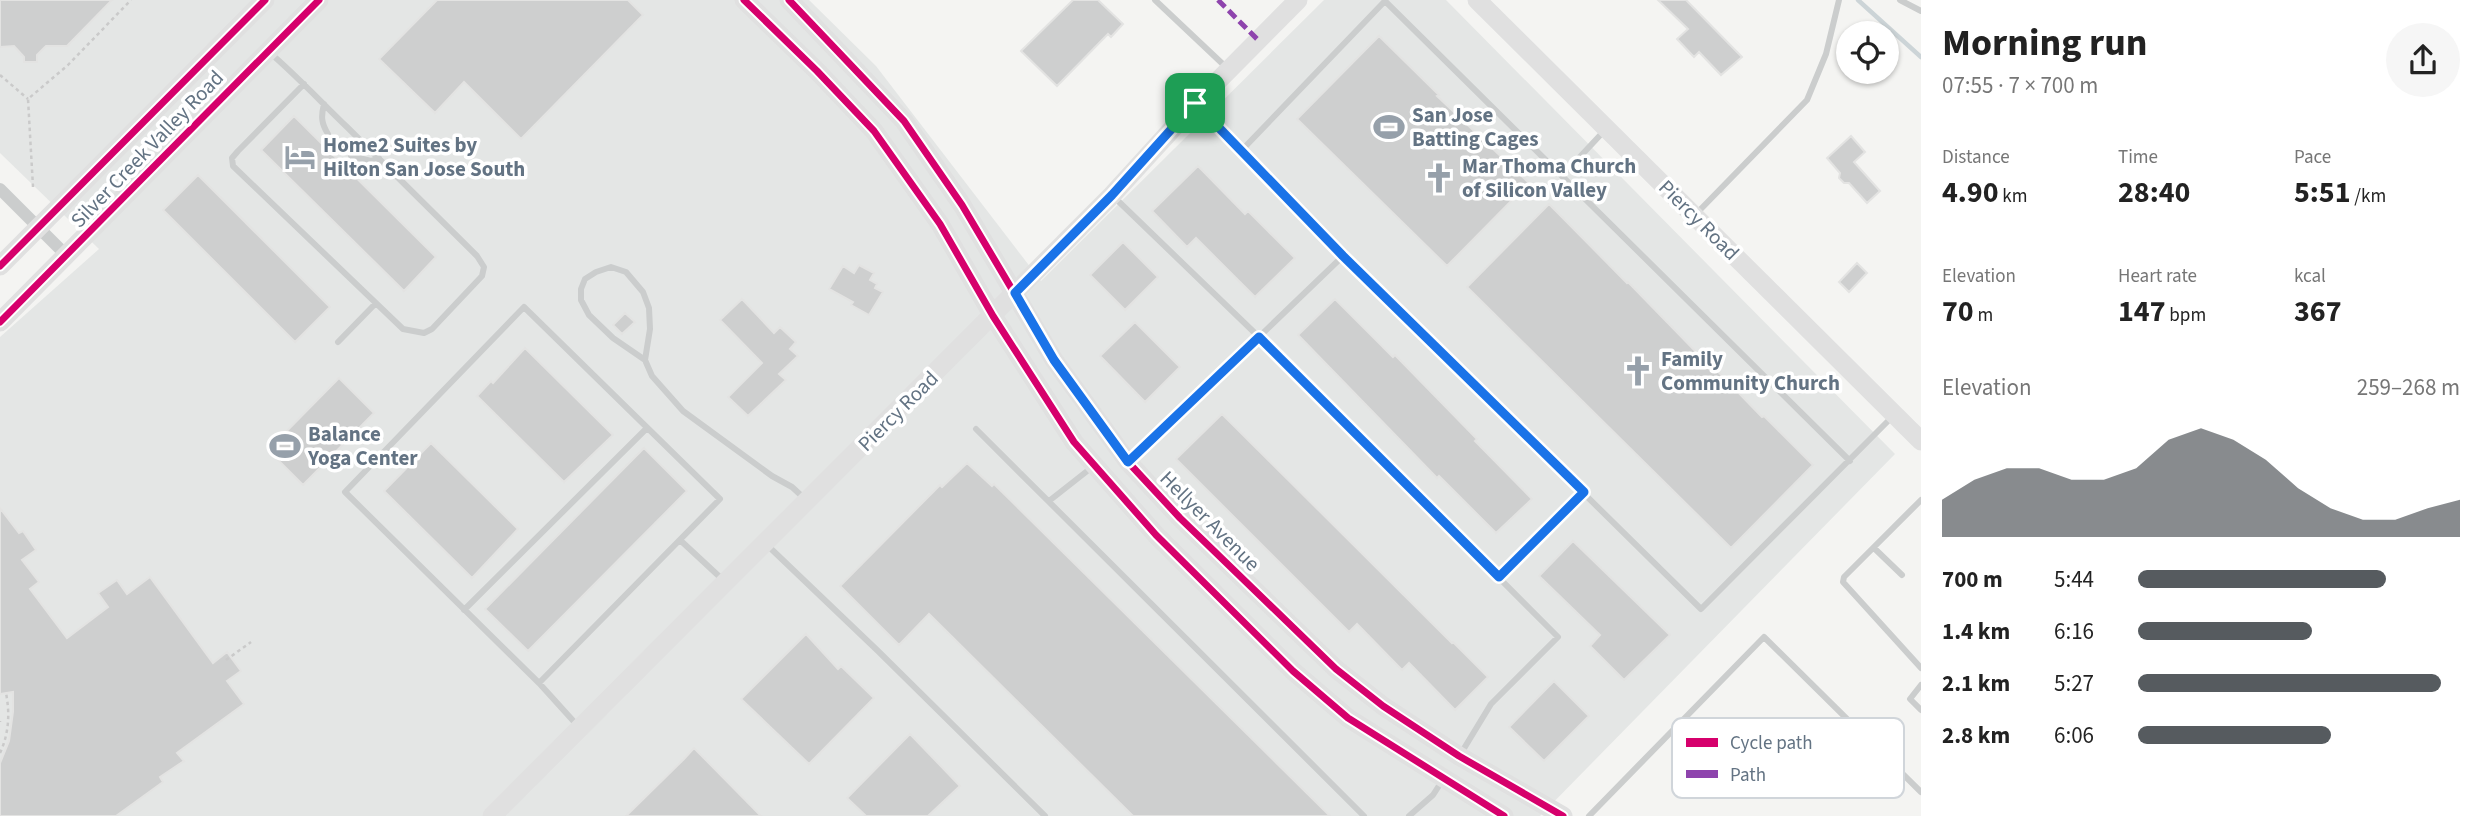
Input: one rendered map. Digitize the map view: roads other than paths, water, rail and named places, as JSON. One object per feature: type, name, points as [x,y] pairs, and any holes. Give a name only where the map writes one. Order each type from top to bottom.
[{"type":"main road","name":"Silver Creek Valley Road","points":[[0,265],[265,0]]},
{"type":"main road","name":"Silver Creek Valley Road","points":[[0,322],[319,0]]},
{"type":"main road","points":[[744,0],[874,131],[940,224],[993,316],[1059,420],[1094,465],[1156,534],[1293,671],[1348,718],[1504,816]]},
{"type":"main road","name":"Hellyer Avenue","points":[[789,0],[904,121],[962,205],[1054,360],[1128,462],[1180,518],[1336,669],[1383,706],[1459,756],[1563,816]]},
{"type":"main road","name":"Piercy Road","points":[[492,816],[993,316],[1112,195],[1195,103],[1298,0]]},
{"type":"main road","name":"Piercy Road","points":[[1477,0],[1921,441]]},
{"type":"main road","points":[[1443,780],[1459,756]]},
{"type":"street","points":[[0,189],[67,256]]},
{"type":"lane","points":[[1155,0],[1229,69]]},
{"type":"lane","points":[[1695,216],[1807,100],[1826,54],[1839,0]]},
{"type":"lane","points":[[1900,0],[1921,10]]},
{"type":"lane","points":[[1241,151],[1385,1],[1850,461]]},
{"type":"lane","points":[[268,51],[304,84],[477,256],[484,267],[482,276],[432,329],[424,333],[403,329],[233,166],[233,159],[238,151],[304,84]]},
{"type":"lane","points":[[1195,103],[1343,256],[1701,609],[1894,415]]},
{"type":"lane","points":[[324,104],[321,116],[328,134]]},
{"type":"lane","points":[[1562,176],[1607,128]]},
{"type":"lane","points":[[351,156],[371,161],[379,159]]},
{"type":"lane","points":[[1112,195],[1259,337],[1558,637],[1491,704],[1459,756]]},
{"type":"lane","points":[[1128,462],[1343,256]]},
{"type":"lane","points":[[645,360],[650,329],[649,308],[643,292],[626,272],[611,267],[585,279],[581,300],[589,316],[613,338],[645,360],[652,376],[683,411],[772,476],[792,487],[807,502]]},
{"type":"lane","points":[[338,342],[376,303]]},
{"type":"lane","points":[[539,683],[720,499],[524,307],[345,492],[539,683],[581,729]]},
{"type":"lane","points":[[464,610],[648,428]]},
{"type":"lane","points":[[976,429],[1364,816]]},
{"type":"lane","points":[[1048,501],[1094,465]]},
{"type":"lane","points":[[1499,577],[1584,492]]},
{"type":"lane","points":[[1921,500],[1844,577],[1843,582],[1921,668]]},
{"type":"lane","points":[[680,540],[726,583]]},
{"type":"lane","points":[[765,544],[1045,816]]},
{"type":"lane","points":[[1874,548],[1902,575]]},
{"type":"lane","points":[[1685,718],[1764,637],[1846,718]]},
{"type":"lane","points":[[1921,685],[1910,699],[1921,710]]},
{"type":"lane","points":[[1589,816],[1672,731]]},
{"type":"lane","points":[[1904,775],[1921,792]]},
{"type":"lane","points":[[1409,816],[1433,795],[1443,780]]},
{"type":"waterway","points":[[1858,0],[1921,57]]},
{"type":"place","name":"San Jose Batting Cages","points":[[1389,127]]},
{"type":"place","name":"Home2 Suites by Hilton San Jose South","points":[[300,157]]},
{"type":"place","name":"Mar Thoma Church of Silicon Valley","points":[[1439,178]]},
{"type":"place","name":"Family Community Church","points":[[1638,371]]},
{"type":"place","name":"Balance Yoga Center","points":[[285,446]]}]
